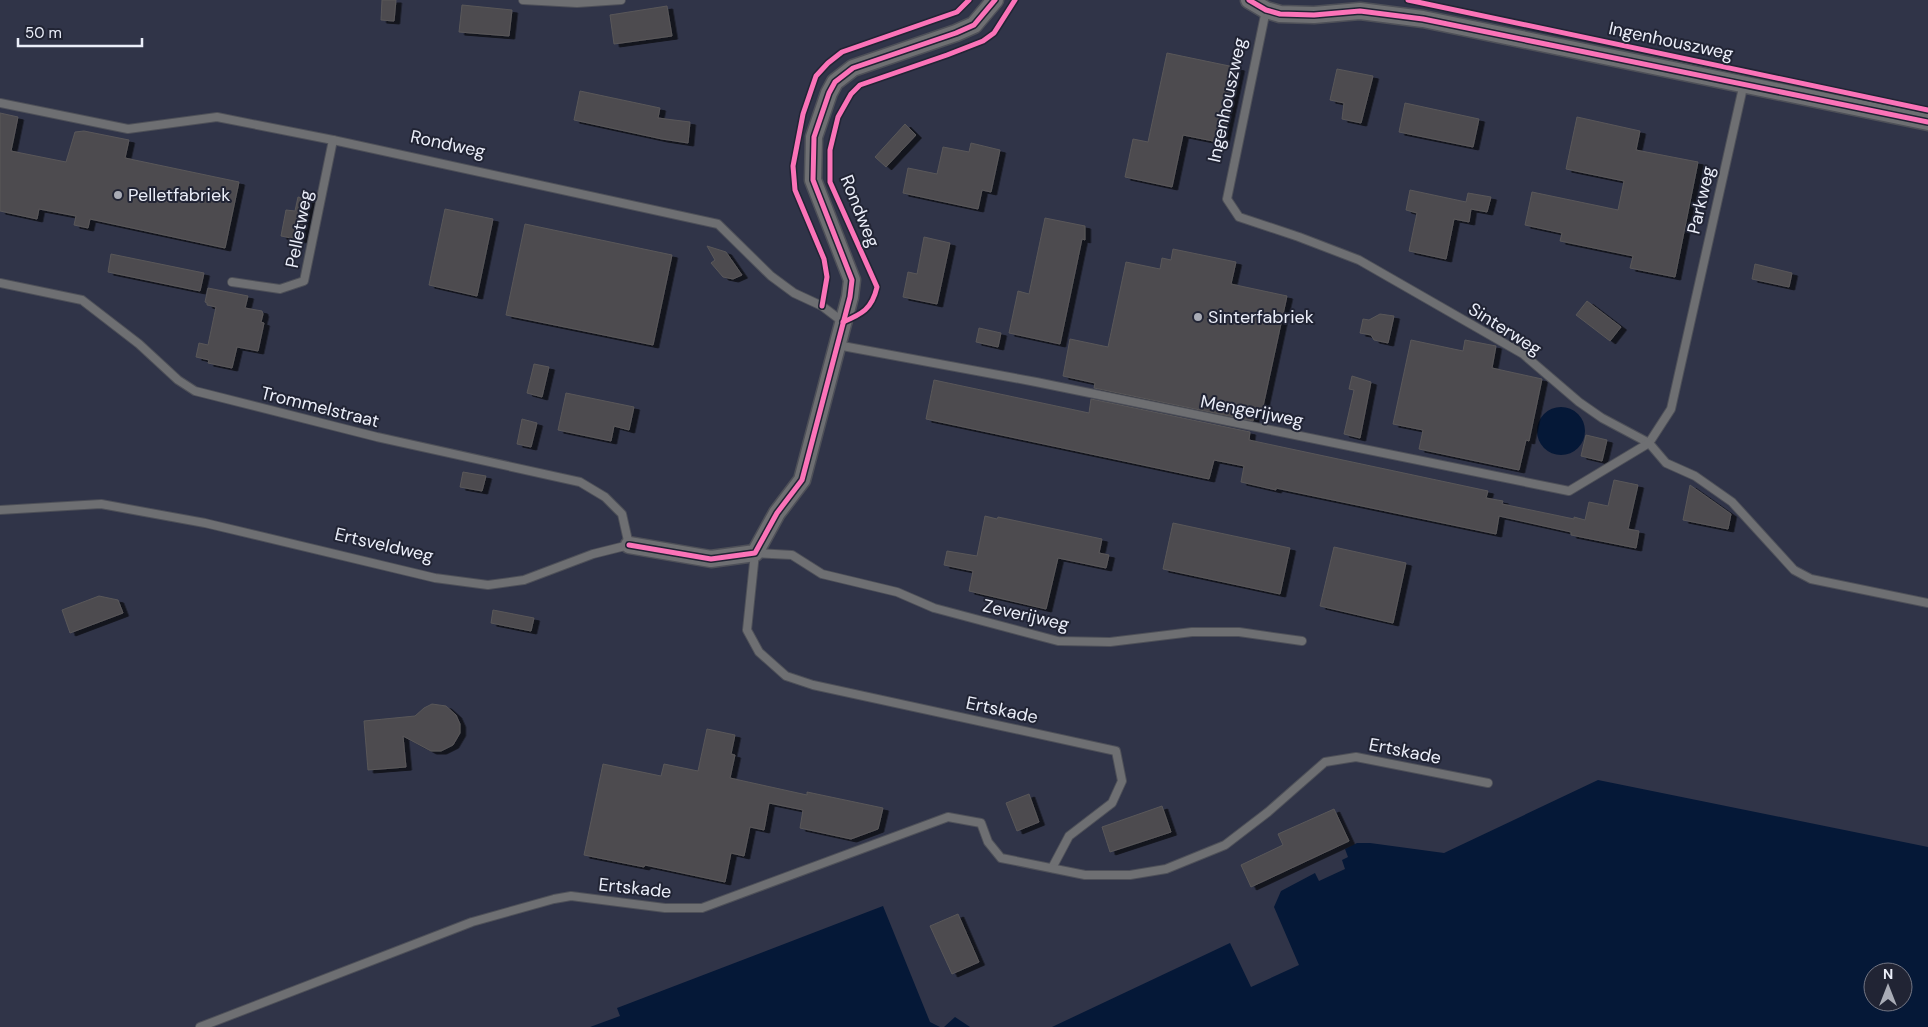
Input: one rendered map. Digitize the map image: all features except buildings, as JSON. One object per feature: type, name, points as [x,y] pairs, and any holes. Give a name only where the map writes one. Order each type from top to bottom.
[{"type":"street","name":"Rondweg","points":[[755,553],[777,513],[802,480],[850,297],[852,280],[813,180],[814,138],[829,93],[836,82],[853,68],[956,34],[974,25],[995,0]]},
{"type":"street","name":"Ingenhouszweg","points":[[1249,0],[1266,10],[1293,16],[1360,11],[1422,19],[1744,83],[1928,122]]},
{"type":"street","name":"Ertsveldweg","points":[[629,545],[711,559],[755,553]]},
{"type":"lane","points":[[523,0],[577,3],[621,0]]},
{"type":"lane","name":"Ingenhouszweg","points":[[1227,199],[1266,10]]},
{"type":"lane","name":"Parkweg","points":[[1649,442],[1671,409],[1744,83]]},
{"type":"lane","name":"Rondweg","points":[[0,103],[128,130],[217,117],[332,140],[718,224],[771,276],[794,293],[822,306],[843,322]]},
{"type":"lane","name":"Pelletweg","points":[[232,282],[280,289],[304,281],[332,140]]},
{"type":"lane","name":"Sinterweg","points":[[1227,199],[1239,217],[1359,260],[1523,354],[1579,402],[1602,418],[1649,442]]},
{"type":"lane","name":"Trommelstraat","points":[[0,283],[82,300],[139,344],[178,380],[195,391],[376,437],[580,482],[605,497],[622,514],[629,545]]},
{"type":"lane","name":"Mengerijweg","points":[[837,345],[1036,382],[1569,491],[1649,442]]},
{"type":"lane","points":[[1649,442],[1666,463],[1695,476],[1732,502],[1794,570],[1811,579],[1928,603]]},
{"type":"lane","name":"Ertsveldweg","points":[[0,510],[101,504],[205,523],[435,578],[488,585],[524,580],[592,554],[629,545]]},
{"type":"lane","name":"Zeverijweg","points":[[755,553],[792,555],[822,574],[897,592],[934,608],[1058,641],[1110,642],[1192,632],[1240,632],[1302,641]]},
{"type":"lane","name":"Ertskade","points":[[755,553],[747,630],[759,652],[786,676],[813,685],[1116,751],[1122,782],[1112,804],[1069,836],[1052,868]]},
{"type":"lane","name":"Ertskade","points":[[200,1027],[472,922],[571,896],[665,908],[702,908],[948,817],[981,823],[988,842],[1001,858],[1085,875],[1130,875],[1166,870],[1224,845],[1268,812],[1325,762],[1356,757],[1488,783]]},
{"type":"path","points":[[962,8],[966,1]]},
{"type":"shaded area","points":[[0,0],[1928,0],[1928,894],[1331,981],[1109,1027],[0,1027]]},
{"type":"water","points":[[1561,407],[1570,409],[1578,414],[1583,422],[1585,431],[1583,440],[1578,448],[1570,453],[1561,455],[1552,453],[1544,448],[1539,440],[1537,431],[1539,422],[1544,414],[1552,409]]},
{"type":"water","points":[[1598,780],[1928,847],[1928,1027],[1052,1027],[1230,943],[1251,987],[1299,965],[1274,907],[1281,891],[1315,873],[1319,881],[1345,869],[1342,860],[1348,857],[1345,849],[1357,843],[1444,853]]},
{"type":"water","points":[[883,906],[930,1022],[940,1027],[590,1027],[620,1016],[617,1008]]},
{"type":"water","points":[[955,1017],[970,1027],[944,1027]]},
{"type":"cycle path","points":[[822,306],[827,277],[824,259],[795,190],[793,166],[803,114],[816,76],[842,52],[957,12],[969,0]]},
{"type":"cycle path","points":[[629,545],[711,559],[755,553],[777,513],[802,480],[850,297],[852,280],[813,180],[814,137],[829,93],[835,82],[853,68],[956,33],[974,25],[995,0]]},
{"type":"cycle path","points":[[843,322],[856,316],[869,306],[877,287],[830,182],[830,150],[838,117],[851,94],[860,85],[983,41],[994,33],[1015,0]]},
{"type":"cycle path","points":[[1249,0],[1266,10],[1280,14],[1314,15],[1360,11],[1423,19],[1928,122]]},
{"type":"cycle path","points":[[1408,0],[1928,110]]},
{"type":"place","name":"Pelletfabriek","points":[[118,195]]},
{"type":"place","name":"Sinterfabriek","points":[[1198,317]]}]
